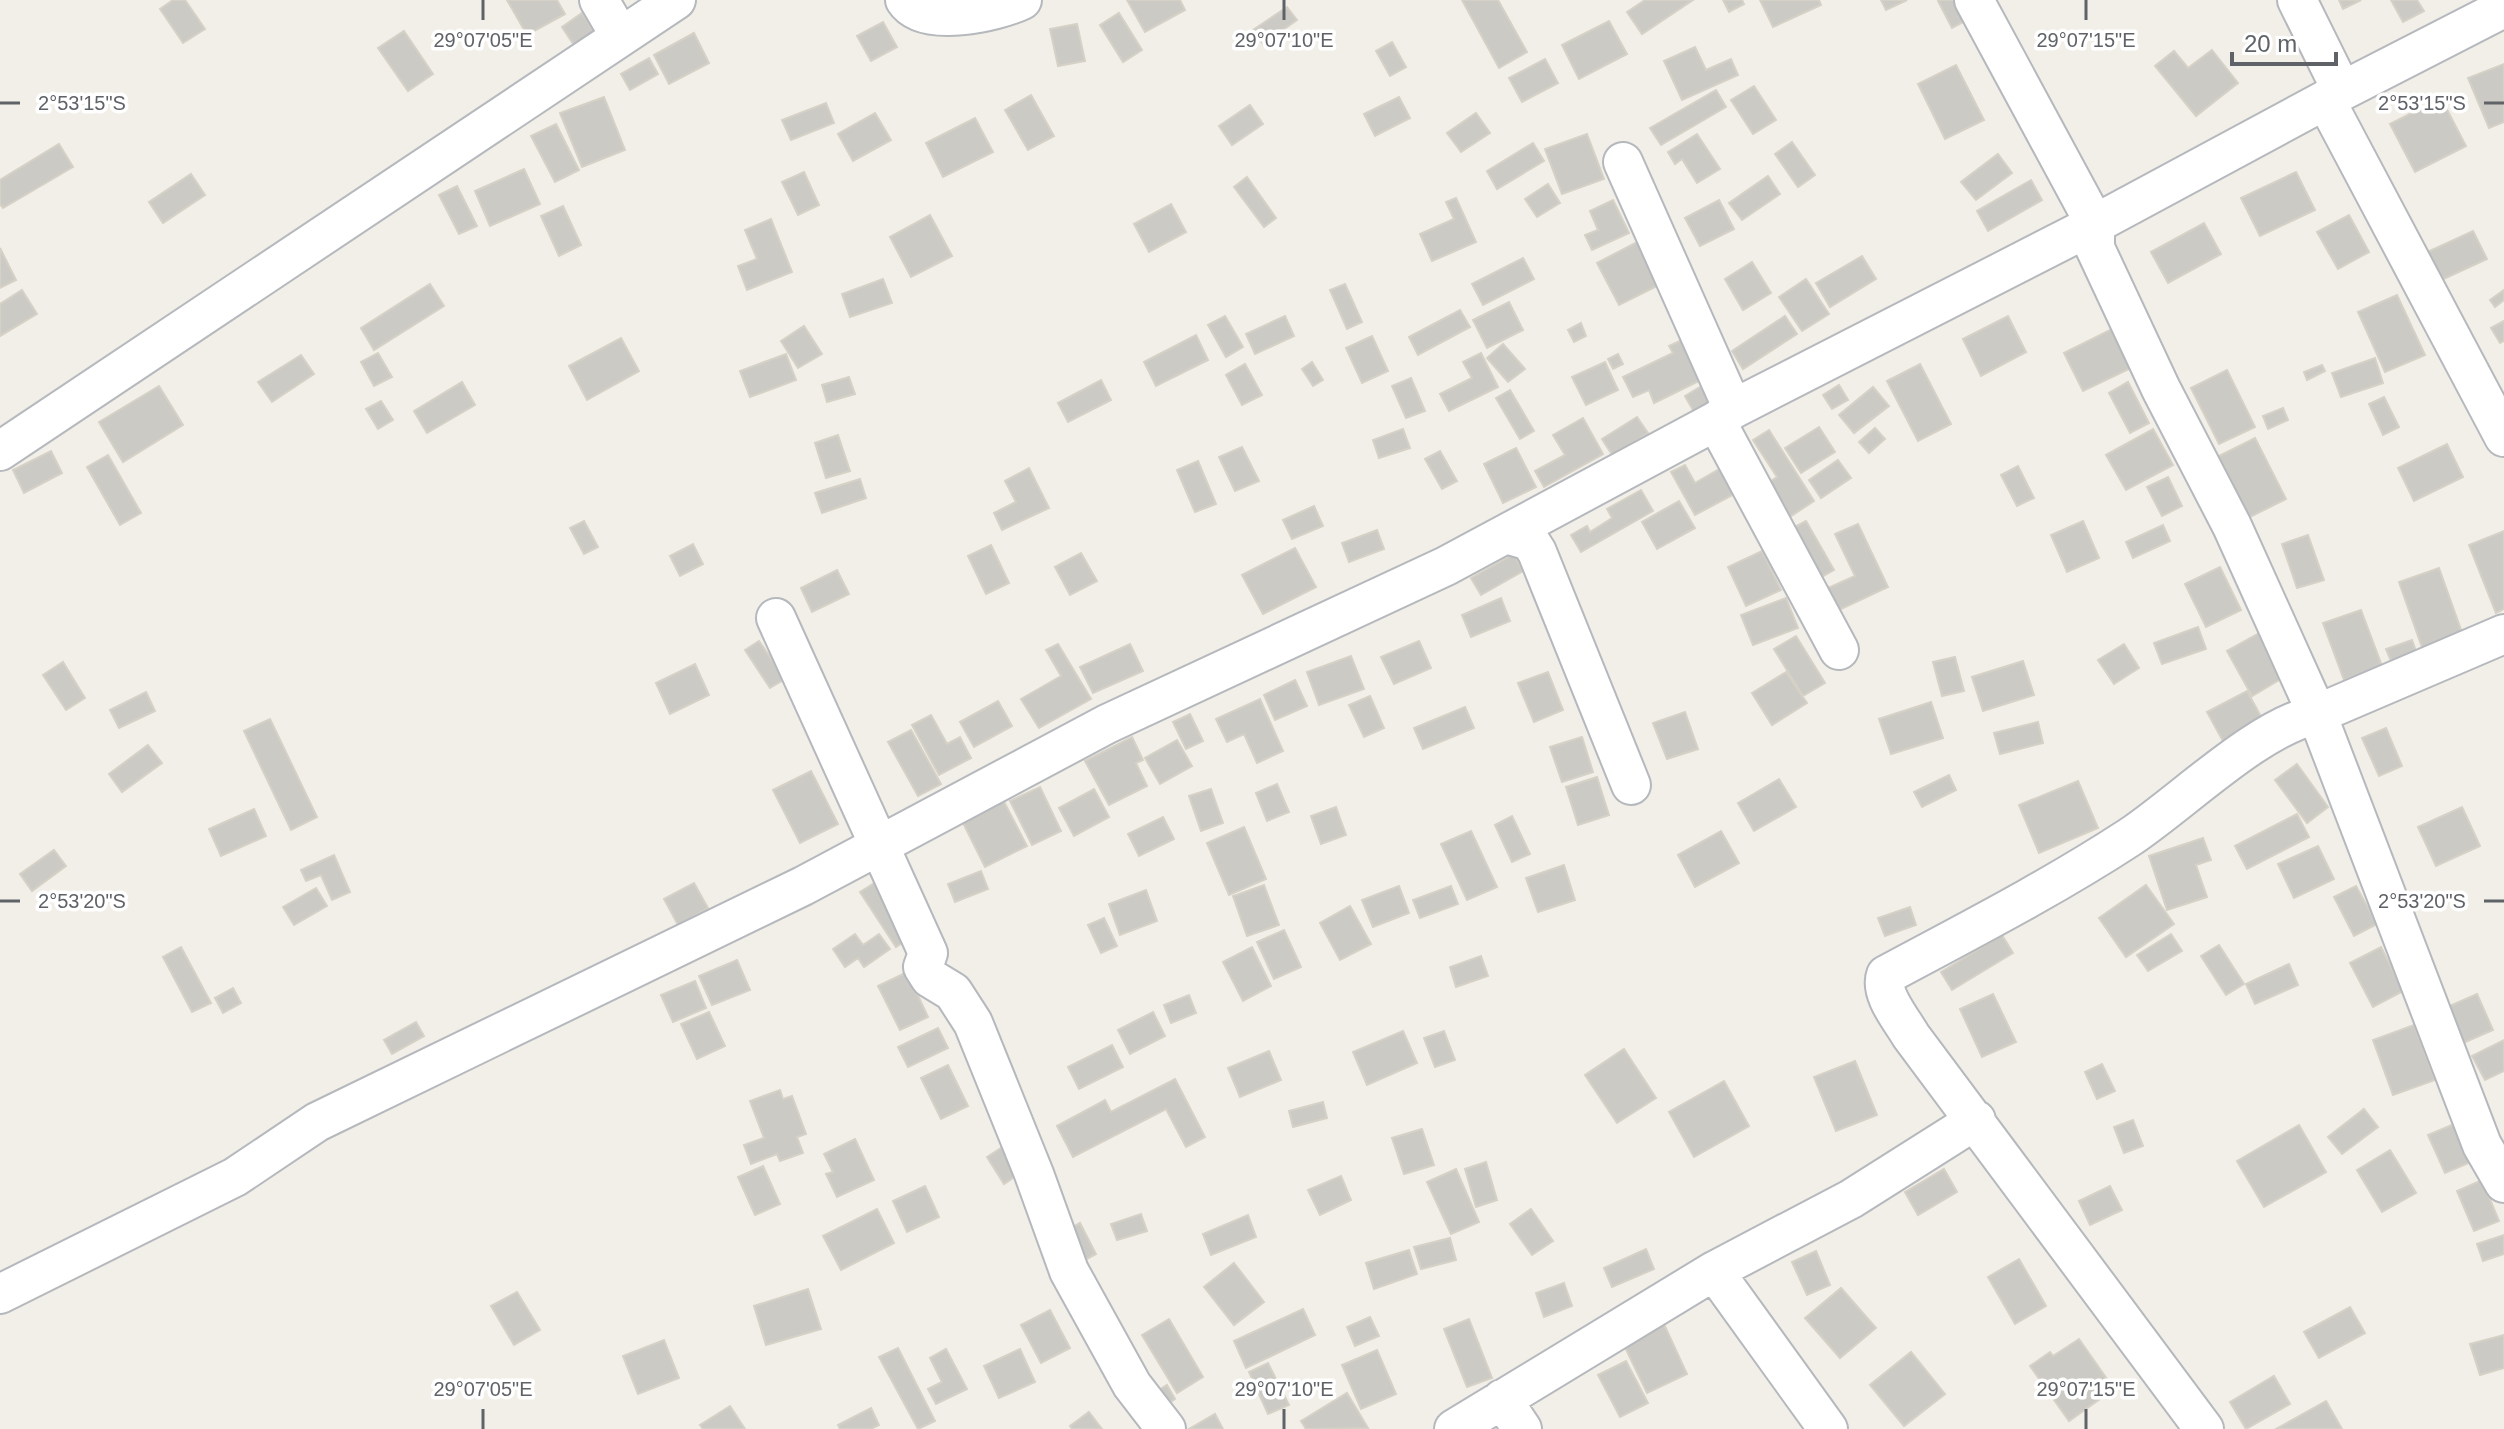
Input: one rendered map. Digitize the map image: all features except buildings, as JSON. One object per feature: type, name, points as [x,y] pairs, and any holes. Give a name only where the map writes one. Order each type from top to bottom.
[{"type":"street","points":[[599,0],[620,36]]},
{"type":"street","points":[[0,451],[676,0]]},
{"type":"street","points":[[905,0],[909,6],[943,17],[1005,8],[1022,0]]},
{"type":"street","points":[[1974,0],[2095,224],[2095,248],[2161,389],[2232,526],[2317,714],[2482,1145],[2504,1183]]},
{"type":"street","points":[[2297,0],[2334,96],[2504,437]]},
{"type":"street","points":[[0,1294],[235,1177],[317,1122],[803,886],[1107,724],[1446,566],[1724,415],[2504,8]]},
{"type":"street","points":[[1623,162],[1724,415],[1839,650]]},
{"type":"street","points":[[1506,534],[1530,541],[1537,552],[1631,785]]},
{"type":"street","points":[[776,618],[928,953],[923,967],[930,978],[953,992],[973,1023],[1069,1271],[1132,1385],[1166,1429]]},
{"type":"street","points":[[2204,1429],[1911,1036],[1888,995],[1884,980],[1886,975],[2051,885],[2131,836],[2264,738],[2298,719],[2317,714],[2504,634]]},
{"type":"street","points":[[1454,1429],[1512,1414],[1714,1271],[1851,1199],[1976,1120]]},
{"type":"street","points":[[1714,1271],[1828,1429]]}]
